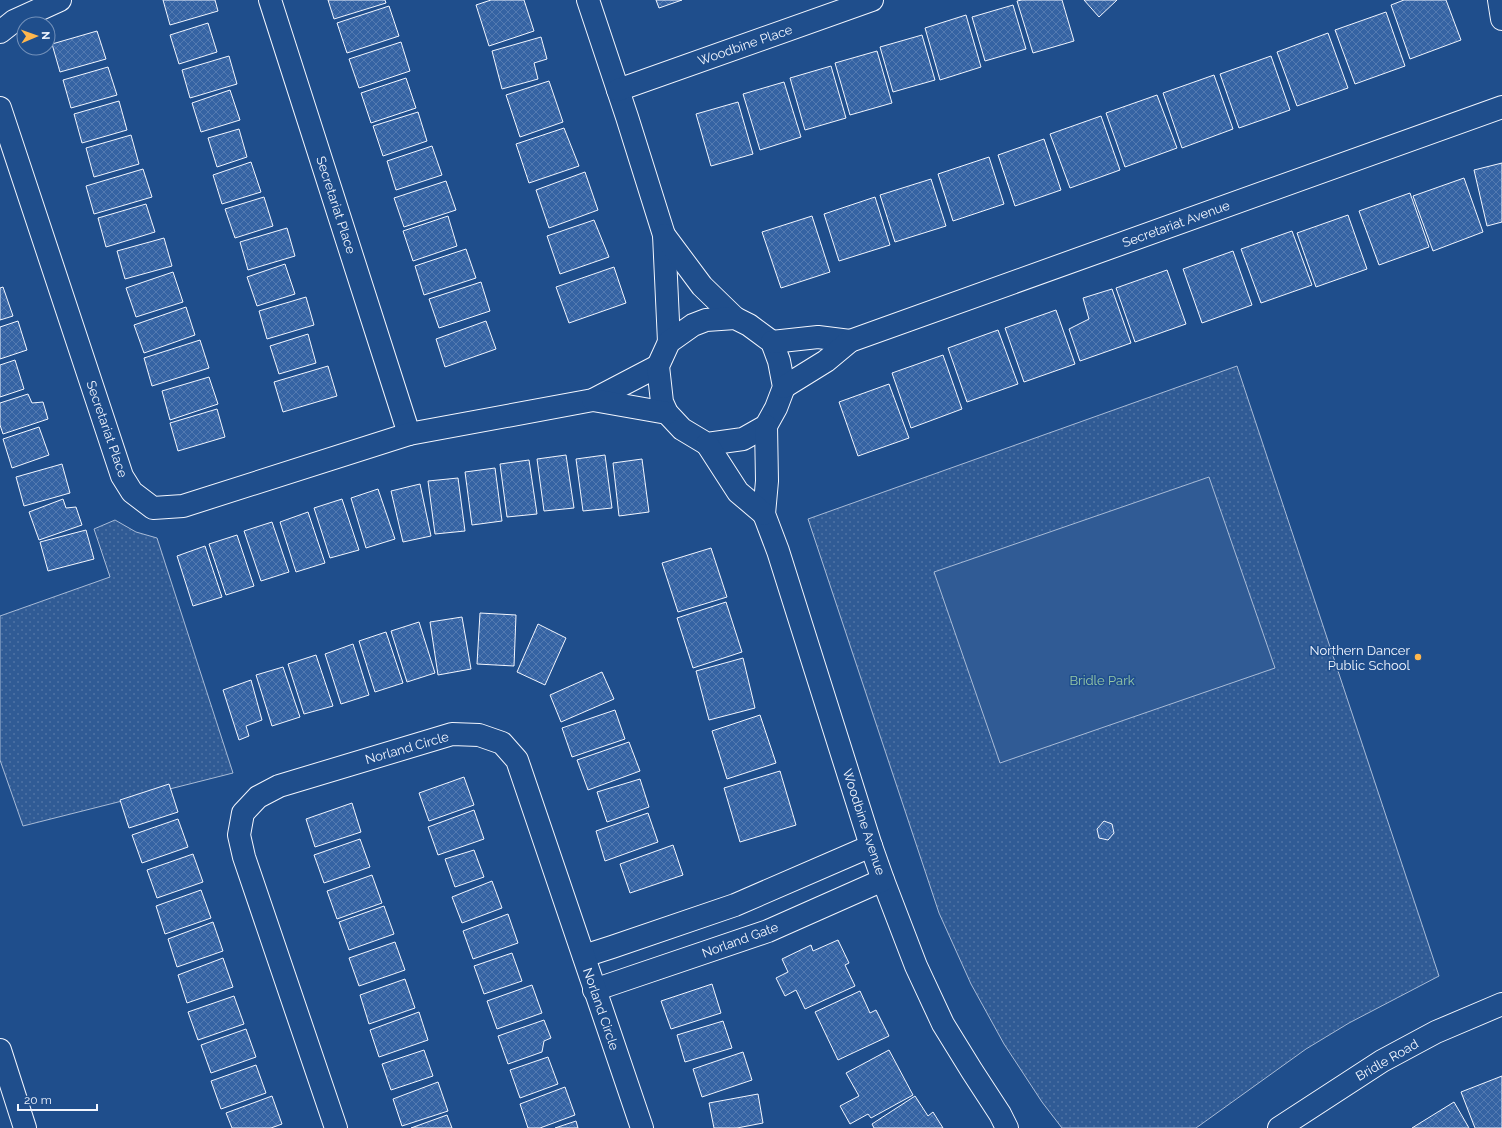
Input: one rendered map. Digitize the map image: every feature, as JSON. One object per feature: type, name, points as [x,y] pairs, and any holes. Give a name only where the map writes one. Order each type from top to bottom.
[{"type":"street","points":[[0,32],[14,21],[60,0]]},
{"type":"street","name":"Secretariat Place","points":[[270,0],[409,434]]},
{"type":"street","points":[[588,0],[664,235],[669,342],[658,366],[662,402],[667,413],[682,429],[707,444],[743,439],[766,426],[776,408],[784,387],[779,361],[772,342],[749,325],[735,318],[702,286],[664,235]]},
{"type":"street","name":"Woodbine Place","points":[[618,90],[872,0]]},
{"type":"street","points":[[1499,0],[1502,19]]},
{"type":"street","name":"Secretariat Avenue","points":[[784,387],[826,361],[850,341],[1502,107]]},
{"type":"street","name":"Secretariat Place","points":[[0,108],[122,476],[132,492],[153,508],[183,506],[409,434],[593,400],[658,366]]},
{"type":"street","points":[[669,342],[693,325],[706,320],[735,318]]},
{"type":"street","name":"Secretariat Avenue","points":[[772,342],[818,337],[850,341]]},
{"type":"street","name":"Secretariat Place","points":[[593,400],[667,413]]},
{"type":"street","name":"Woodbine Avenue","points":[[766,426],[767,481],[764,514],[778,551],[871,846],[916,966],[944,1024],[972,1071],[1007,1123]]},
{"type":"street","name":"Woodbine Avenue","points":[[707,444],[738,492],[764,514]]},
{"type":"street","name":"Norland Circle","points":[[336,1128],[244,857],[239,834],[243,813],[258,797],[279,786],[452,734],[479,735],[502,743],[517,760],[642,1128]]},
{"type":"street","points":[[584,956],[735,905],[871,846]]},
{"type":"street","name":"Norland Gate","points":[[594,990],[768,931],[883,880]]},
{"type":"street","name":"Bridle Road","points":[[1279,1128],[1382,1061],[1436,1032],[1502,1004]]},
{"type":"street","points":[[0,1050],[25,1128]]},
{"type":"green space","name":"Bridle Park","points":[[1237,366],[1439,976],[1349,1023],[1306,1049],[1196,1128],[1062,1128],[1042,1102],[1004,1044],[971,984],[939,913],[808,519]]},
{"type":"green space","points":[[1209,477],[1275,668],[1000,763],[934,572]]},
{"type":"green space","points":[[115,520],[136,532],[157,538],[233,773],[23,826],[0,760],[0,616],[110,577],[94,529]]},
{"type":"building","points":[[163,0],[215,0],[218,11],[170,25]]},
{"type":"building","points":[[328,0],[385,0],[386,3],[334,19]]},
{"type":"building","points":[[491,0],[524,0],[534,31],[489,46],[476,5]]},
{"type":"building","points":[[656,0],[682,0],[659,8]]},
{"type":"building","points":[[1062,0],[1074,41],[1033,53],[1017,1]]},
{"type":"building","points":[[1084,0],[1117,0],[1099,17]]},
{"type":"building","points":[[1404,0],[1446,0],[1461,40],[1410,59],[1391,5]]},
{"type":"building","points":[[1013,5],[1026,49],[985,61],[972,17]]},
{"type":"building","points":[[389,6],[399,36],[347,53],[337,23]]},
{"type":"building","points":[[1386,12],[1405,66],[1355,84],[1335,30]]},
{"type":"building","points":[[966,15],[981,67],[940,80],[925,28]]},
{"type":"building","points":[[208,23],[217,52],[179,64],[170,35]]},
{"type":"building","points":[[97,31],[106,59],[60,72],[55,56],[56,43]]},
{"type":"building","points":[[1328,33],[1348,88],[1297,106],[1277,52]]},
{"type":"building","points":[[922,35],[935,80],[893,92],[880,47]]},
{"type":"building","points":[[541,37],[547,59],[534,63],[538,79],[502,89],[492,51]]},
{"type":"building","points":[[401,42],[410,71],[359,88],[349,59]]},
{"type":"building","points":[[877,51],[892,103],[850,115],[835,63]]},
{"type":"building","points":[[229,56],[237,84],[190,98],[182,70]]},
{"type":"building","points":[[1271,56],[1290,110],[1239,128],[1220,74]]},
{"type":"building","points":[[831,66],[846,118],[805,130],[790,78]]},
{"type":"building","points":[[108,67],[117,95],[71,108],[63,80]]},
{"type":"building","points":[[1214,75],[1233,129],[1182,148],[1163,93]]},
{"type":"building","points":[[406,78],[416,108],[371,123],[361,93]]},
{"type":"building","points":[[549,81],[563,122],[520,137],[506,95]]},
{"type":"building","points":[[784,82],[801,137],[760,150],[743,94]]},
{"type":"building","points":[[230,90],[240,120],[201,132],[192,103]]},
{"type":"building","points":[[1157,95],[1177,148],[1125,167],[1106,113]]},
{"type":"building","points":[[119,101],[127,130],[82,143],[74,114]]},
{"type":"building","points":[[738,102],[753,154],[711,166],[696,114]]},
{"type":"building","points":[[418,112],[427,141],[383,156],[373,126]]},
{"type":"building","points":[[1101,116],[1120,170],[1070,188],[1050,134]]},
{"type":"building","points":[[564,128],[579,166],[529,183],[516,144]]},
{"type":"building","points":[[239,129],[247,157],[217,167],[208,138]]},
{"type":"building","points":[[131,135],[139,164],[94,177],[86,148]]},
{"type":"building","points":[[1044,139],[1061,190],[1015,206],[998,155]]},
{"type":"building","points":[[432,146],[442,175],[396,190],[387,161]]},
{"type":"building","points":[[989,157],[1004,204],[953,221],[938,174]]},
{"type":"building","points":[[251,162],[261,192],[222,204],[213,175]]},
{"type":"building","points":[[1502,163],[1502,222],[1487,226],[1474,170]]},
{"type":"building","points":[[143,169],[152,197],[94,214],[86,186]]},
{"type":"building","points":[[585,172],[598,210],[549,228],[536,190]]},
{"type":"building","points":[[1464,178],[1483,232],[1433,251],[1413,196]]},
{"type":"building","points":[[931,179],[946,226],[895,242],[880,195]]},
{"type":"building","points":[[446,181],[456,210],[404,227],[394,198]]},
{"type":"building","points":[[1410,193],[1429,247],[1379,265],[1359,211]]},
{"type":"building","points":[[264,197],[273,226],[235,238],[225,209]]},
{"type":"building","points":[[875,197],[890,245],[839,261],[824,214]]},
{"type":"building","points":[[146,204],[155,232],[106,247],[98,218]]},
{"type":"building","points":[[1348,215],[1367,269],[1316,287],[1297,233]]},
{"type":"building","points":[[448,216],[457,246],[413,261],[403,231]]},
{"type":"building","points":[[812,216],[830,272],[781,288],[762,232]]},
{"type":"building","points":[[594,220],[609,257],[560,274],[547,236]]},
{"type":"building","points":[[287,228],[295,256],[248,270],[240,242]]},
{"type":"building","points":[[1292,231],[1312,285],[1261,303],[1241,249]]},
{"type":"building","points":[[164,238],[172,266],[125,279],[117,251]]},
{"type":"building","points":[[466,249],[476,278],[424,295],[415,266]]},
{"type":"building","points":[[1233,251],[1252,305],[1202,323],[1183,269]]},
{"type":"building","points":[[285,264],[295,294],[257,306],[247,277]]},
{"type":"building","points":[[614,267],[626,303],[569,323],[556,287]]},
{"type":"building","points":[[1167,270],[1186,324],[1135,342],[1116,288]]},
{"type":"building","points":[[173,272],[183,302],[136,317],[126,288]]},
{"type":"building","points":[[481,282],[490,311],[439,328],[429,299]]},
{"type":"building","points":[[3,287],[13,316],[0,320],[0,288]]},
{"type":"building","points":[[1112,289],[1131,343],[1080,361],[1069,329],[1089,319],[1083,298]]},
{"type":"building","points":[[306,297],[314,325],[267,339],[259,311]]},
{"type":"building","points":[[186,307],[195,335],[144,353],[134,325]]},
{"type":"building","points":[[1056,310],[1075,364],[1024,382],[1005,328]]},
{"type":"building","points":[[18,321],[27,350],[0,359],[0,327]]},
{"type":"building","points":[[486,321],[496,349],[445,367],[436,339]]},
{"type":"building","points":[[998,330],[1018,384],[967,402],[948,348]]},
{"type":"building","points":[[308,334],[316,363],[279,374],[270,346]]},
{"type":"building","points":[[200,340],[209,368],[152,386],[144,358]]},
{"type":"building","points":[[943,355],[962,409],[911,428],[892,373]]},
{"type":"building","points":[[15,360],[24,389],[0,397],[0,365]]},
{"type":"building","points":[[328,366],[337,396],[283,412],[274,382]]},
{"type":"building","points":[[209,377],[218,404],[170,420],[162,391]]},
{"type":"building","points":[[889,384],[909,438],[858,456],[839,402]]},
{"type":"building","points":[[28,394],[32,403],[43,402],[48,419],[3,434],[0,425],[0,403]]},
{"type":"building","points":[[217,409],[225,437],[178,451],[170,423]]},
{"type":"building","points":[[39,427],[49,455],[12,468],[3,439]]},
{"type":"building","points":[[566,455],[574,508],[544,511],[537,459]]},
{"type":"building","points":[[605,455],[612,508],[583,511],[576,459]]},
{"type":"building","points":[[642,459],[649,512],[619,516],[613,463]]},
{"type":"building","points":[[529,460],[537,514],[507,517],[500,464]]},
{"type":"building","points":[[62,464],[70,493],[24,506],[16,477]]},
{"type":"building","points":[[495,468],[502,521],[472,525],[465,472]]},
{"type":"building","points":[[458,478],[465,531],[435,534],[428,481]]},
{"type":"building","points":[[420,484],[431,536],[403,542],[391,491]]},
{"type":"building","points":[[378,489],[395,539],[366,548],[351,498]]},
{"type":"building","points":[[63,499],[66,508],[76,507],[82,525],[39,540],[29,512]]},
{"type":"building","points":[[342,499],[359,550],[330,558],[314,508]]},
{"type":"building","points":[[308,512],[325,563],[296,572],[280,522]]},
{"type":"building","points":[[272,522],[289,572],[261,581],[244,531]]},
{"type":"building","points":[[86,530],[94,559],[48,571],[40,542]]},
{"type":"building","points":[[237,535],[254,586],[226,595],[209,544]]},
{"type":"building","points":[[205,546],[222,597],[193,606],[177,556]]},
{"type":"building","points":[[711,548],[727,597],[678,612],[662,563]]},
{"type":"building","points":[[726,602],[742,652],[693,668],[677,618]]},
{"type":"building","points":[[480,613],[516,615],[514,666],[477,664]]},
{"type":"building","points":[[462,617],[471,669],[438,675],[430,622]]},
{"type":"building","points":[[419,622],[435,673],[407,682],[391,631]]},
{"type":"building","points":[[538,624],[566,638],[545,685],[517,672]]},
{"type":"building","points":[[386,632],[403,683],[375,692],[359,641]]},
{"type":"building","points":[[353,644],[369,695],[341,704],[325,654]]},
{"type":"building","points":[[316,655],[333,706],[304,714],[288,664]]},
{"type":"building","points":[[743,658],[755,708],[709,720],[696,671]]},
{"type":"building","points":[[283,667],[300,717],[272,726],[256,675]]},
{"type":"building","points":[[602,672],[614,699],[561,722],[550,695]]},
{"type":"building","points":[[251,680],[262,720],[246,726],[249,736],[239,740],[223,690]]},
{"type":"building","points":[[615,710],[625,739],[572,757],[562,728]]},
{"type":"building","points":[[760,715],[776,763],[727,779],[712,731]]},
{"type":"building","points":[[629,742],[640,771],[588,790],[577,760]]},
{"type":"building","points":[[780,771],[796,825],[740,842],[724,788]]},
{"type":"building","points":[[464,777],[474,805],[429,821],[419,793]]},
{"type":"building","points":[[640,779],[649,807],[607,822],[597,792]]},
{"type":"building","points":[[169,784],[178,812],[129,828],[120,800]]},
{"type":"building","points":[[352,803],[361,832],[315,847],[306,819]]},
{"type":"building","points":[[474,810],[484,839],[438,855],[428,827]]},
{"type":"building","points":[[648,813],[658,842],[605,861],[596,831]]},
{"type":"building","points":[[178,819],[188,847],[142,863],[132,835]]},
{"type":"building","points":[[1104,821],[1112,824],[1114,833],[1108,840],[1099,838],[1097,829]]},
{"type":"building","points":[[360,839],[370,867],[324,883],[314,855]]},
{"type":"building","points":[[673,845],[683,875],[630,893],[620,864]]},
{"type":"building","points":[[474,850],[484,877],[455,887],[445,859]]},
{"type":"building","points":[[193,854],[203,882],[157,898],[147,870]]},
{"type":"building","points":[[372,875],[382,903],[337,919],[327,891]]},
{"type":"building","points":[[492,881],[502,908],[462,923],[452,897]]},
{"type":"building","points":[[201,890],[211,918],[165,934],[156,906]]},
{"type":"building","points":[[384,906],[394,934],[349,950],[339,922]]},
{"type":"building","points":[[508,914],[518,943],[473,959],[463,931]]},
{"type":"building","points":[[213,922],[223,951],[177,967],[168,939]]},
{"type":"building","points":[[838,940],[849,963],[845,965],[855,986],[805,1009],[796,990],[785,996],[776,978],[788,972],[782,959],[811,945],[813,951]]},
{"type":"building","points":[[395,942],[405,970],[359,986],[349,958]]},
{"type":"building","points":[[512,953],[522,981],[484,994],[474,966]]},
{"type":"building","points":[[223,958],[233,987],[187,1003],[178,975]]},
{"type":"building","points":[[405,979],[415,1008],[369,1024],[360,995]]},
{"type":"building","points":[[712,984],[721,1013],[671,1029],[661,1001]]},
{"type":"building","points":[[532,985],[542,1013],[497,1029],[487,1001]]},
{"type":"building","points":[[860,991],[870,1013],[876,1010],[889,1036],[838,1060],[815,1012]]},
{"type":"building","points":[[234,996],[244,1024],[198,1040],[188,1012]]},
{"type":"building","points":[[419,1012],[428,1040],[379,1057],[370,1030]]},
{"type":"building","points":[[544,1020],[551,1038],[544,1041],[542,1052],[508,1064],[498,1036]]},
{"type":"building","points":[[723,1021],[732,1048],[685,1062],[677,1035]]},
{"type":"building","points":[[246,1029],[256,1057],[211,1073],[201,1045]]},
{"type":"building","points":[[424,1050],[433,1076],[391,1090],[382,1064]]},
{"type":"building","points":[[889,1050],[913,1095],[871,1118],[868,1114],[850,1124],[840,1106],[859,1096],[846,1073]]},
{"type":"building","points":[[743,1052],[752,1080],[702,1097],[693,1069]]},
{"type":"building","points":[[548,1057],[558,1084],[520,1098],[510,1070]]},
{"type":"building","points":[[256,1065],[266,1093],[221,1109],[211,1081]]},
{"type":"building","points":[[1502,1076],[1502,1128],[1475,1128],[1461,1092]]},
{"type":"building","points":[[438,1082],[448,1111],[402,1126],[393,1099]]},
{"type":"building","points":[[565,1087],[575,1115],[540,1128],[528,1128],[520,1104]]},
{"type":"building","points":[[758,1094],[763,1123],[737,1128],[714,1128],[709,1103]]},
{"type":"building","points":[[272,1096],[282,1124],[271,1128],[232,1128],[226,1113]]},
{"type":"building","points":[[915,1096],[928,1116],[933,1112],[943,1128],[874,1128],[872,1124]]},
{"type":"building","points":[[1454,1102],[1469,1128],[1412,1128]]},
{"type":"building","points":[[447,1115],[452,1128],[411,1128]]},
{"type":"building","points":[[576,1121],[578,1128],[555,1128]]},
{"type":"place","name":"Northern Dancer Public School","points":[[1418,657]]}]
